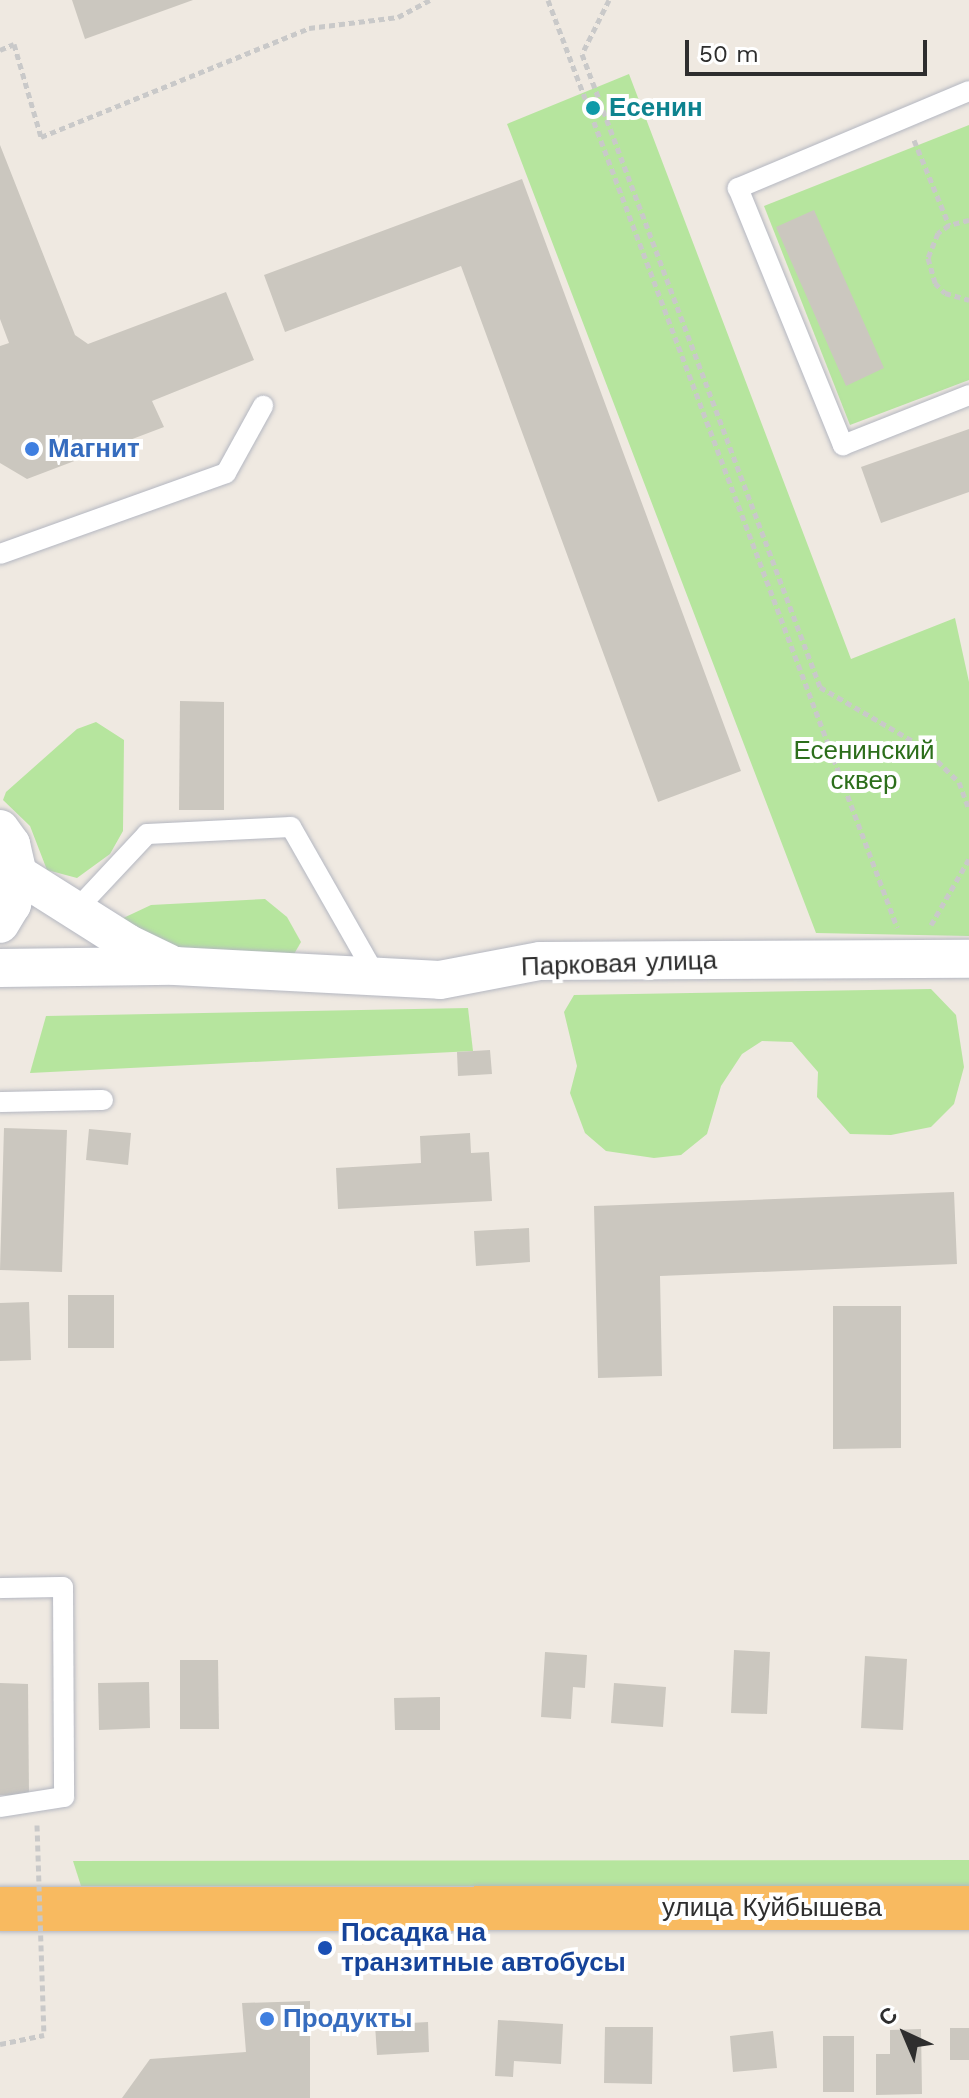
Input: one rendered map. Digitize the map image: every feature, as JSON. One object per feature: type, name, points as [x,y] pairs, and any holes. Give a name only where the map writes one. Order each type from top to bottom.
[{"type":"highway","name":"улица Куйбышева","points":[[0,1909],[969,1908]]},
{"type":"street","points":[[0,829],[11,844],[18,874],[12,904],[0,924]]},
{"type":"street","name":"Парковая улица","points":[[18,874],[127,943],[175,966]]},
{"type":"street","name":"Парковая улица","points":[[0,968],[175,966],[440,980],[540,961],[969,959]]},
{"type":"lane","points":[[969,91],[738,188],[843,445],[969,395]]},
{"type":"lane","points":[[0,554],[226,473],[263,406]]},
{"type":"lane","points":[[76,910],[147,834],[291,827],[376,976]]},
{"type":"lane","points":[[0,1102],[103,1100]]},
{"type":"lane","points":[[0,1588],[63,1587],[64,1752],[64,1797],[0,1807]]},
{"type":"path","points":[[0,50],[14,44],[41,137],[309,28],[398,17],[430,0]]},
{"type":"path","points":[[548,0],[909,960]]},
{"type":"path","points":[[609,0],[582,54],[820,687],[923,747],[959,782],[969,809]]},
{"type":"path","points":[[905,118],[949,225]]},
{"type":"path","points":[[969,220],[949,225],[931,245],[929,271],[945,293],[969,300]]},
{"type":"path","points":[[909,960],[969,859]]},
{"type":"path","points":[[0,2044],[44,2035],[37,1825]]},
{"type":"green space","name":"Есенинский сквер","points":[[629,74],[851,659],[955,618],[969,682],[969,936],[816,933],[507,124]]},
{"type":"green space","points":[[969,125],[969,380],[850,425],[764,206]]},
{"type":"green space","points":[[96,722],[124,740],[123,831],[110,854],[77,878],[47,870],[30,826],[3,800],[6,792],[77,729]]},
{"type":"green space","points":[[265,899],[287,917],[301,942],[290,961],[177,955],[117,921],[151,905]]},
{"type":"green space","points":[[931,989],[956,1015],[964,1067],[954,1104],[931,1127],[891,1135],[850,1134],[817,1097],[818,1072],[792,1042],[762,1041],[742,1054],[721,1086],[707,1134],[681,1155],[654,1158],[606,1151],[585,1133],[570,1093],[577,1066],[564,1012],[574,995]]},
{"type":"green space","points":[[468,1008],[473,1051],[30,1073],[46,1016]]},
{"type":"green space","points":[[969,1860],[969,1886],[81,1886],[73,1861]]},
{"type":"building","points":[[72,0],[193,0],[85,39]]},
{"type":"building","points":[[0,145],[75,335],[88,344],[226,292],[254,360],[152,401],[164,427],[27,479],[0,463],[0,346],[9,343],[0,319]]},
{"type":"building","points":[[522,179],[741,771],[658,802],[461,266],[285,332],[264,275]]},
{"type":"building","points":[[814,210],[884,368],[846,386],[776,227]]},
{"type":"building","points":[[969,429],[969,492],[881,523],[861,467]]},
{"type":"building","points":[[180,701],[224,702],[224,810],[179,810]]},
{"type":"building","points":[[490,1050],[492,1074],[458,1076],[457,1052]]},
{"type":"building","points":[[4,1128],[67,1130],[62,1272],[0,1270]]},
{"type":"building","points":[[89,1129],[131,1133],[128,1165],[86,1160]]},
{"type":"building","points":[[470,1133],[471,1153],[489,1152],[492,1201],[338,1209],[336,1168],[421,1163],[420,1136]]},
{"type":"building","points":[[954,1192],[957,1264],[660,1276],[662,1376],[598,1378],[594,1206]]},
{"type":"building","points":[[529,1228],[530,1262],[476,1266],[474,1231]]},
{"type":"building","points":[[68,1295],[114,1295],[114,1348],[68,1348]]},
{"type":"building","points":[[29,1302],[31,1360],[0,1361],[0,1303]]},
{"type":"building","points":[[833,1306],[901,1306],[901,1448],[833,1449]]},
{"type":"building","points":[[734,1650],[770,1652],[767,1714],[731,1713]]},
{"type":"building","points":[[545,1652],[587,1655],[585,1688],[573,1687],[571,1719],[541,1717]]},
{"type":"building","points":[[865,1656],[907,1659],[903,1730],[861,1728]]},
{"type":"building","points":[[180,1660],[218,1660],[219,1729],[180,1729]]},
{"type":"building","points":[[149,1682],[150,1728],[99,1730],[98,1683]]},
{"type":"building","points":[[0,1683],[28,1684],[29,1796],[0,1795]]},
{"type":"building","points":[[614,1683],[666,1687],[663,1727],[611,1723]]},
{"type":"building","points":[[440,1697],[440,1730],[395,1730],[394,1698]]},
{"type":"building","points":[[310,2001],[310,2098],[122,2098],[150,2059],[246,2052],[242,2003]]},
{"type":"building","points":[[498,2020],[563,2024],[561,2064],[514,2061],[513,2077],[495,2076]]},
{"type":"building","points":[[428,2022],[429,2052],[377,2055],[375,2025]]},
{"type":"building","points":[[605,2027],[653,2027],[652,2084],[604,2083]]},
{"type":"building","points":[[950,2028],[969,2028],[969,2060],[950,2060]]},
{"type":"building","points":[[921,2029],[922,2094],[876,2095],[876,2054],[890,2054],[890,2030]]},
{"type":"building","points":[[773,2031],[777,2068],[733,2072],[730,2036]]},
{"type":"building","points":[[823,2036],[854,2036],[854,2092],[823,2092]]},
{"type":"place","name":"Есенин","points":[[593,108]]},
{"type":"place","name":"Магнит","points":[[32,449]]},
{"type":"place","name":"Посадка на транзитные автобусы","points":[[325,1948]]},
{"type":"place","name":"Продукты","points":[[267,2019]]}]
